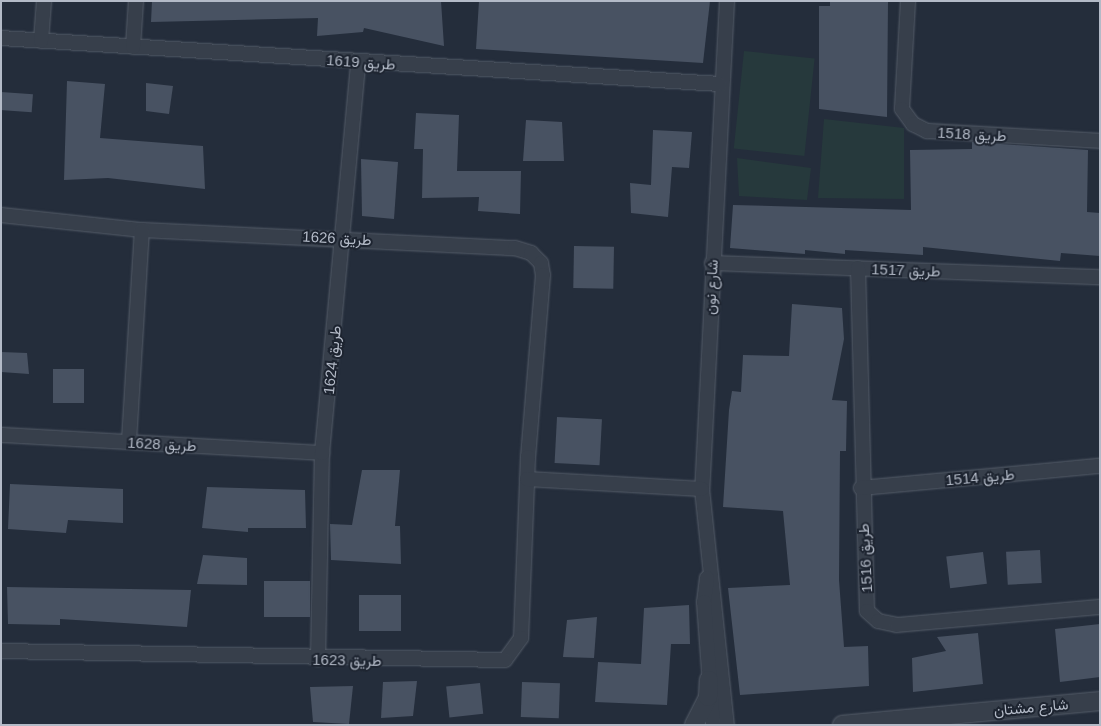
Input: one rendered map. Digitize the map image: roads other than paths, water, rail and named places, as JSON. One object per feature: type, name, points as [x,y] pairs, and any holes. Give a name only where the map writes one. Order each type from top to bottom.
[{"type":"street","points":[[41,41],[44,1]]},
{"type":"street","points":[[133,47],[136,1]]},
{"type":"street","name":"شارع نون","points":[[727,1],[720,84],[702,489],[709,572],[727,725]]},
{"type":"street","name":"طريق 1518","points":[[908,1],[902,109],[913,124],[927,132],[1100,141]]},
{"type":"street","name":"طريق 1619","points":[[1,38],[720,84]]},
{"type":"street","name":"طريق 1624","points":[[318,660],[322,453],[344,238],[358,62]]},
{"type":"street","name":"طريق 1626","points":[[1,215],[142,230],[344,238],[531,253]]},
{"type":"street","points":[[129,442],[142,230]]},
{"type":"street","name":"طريق 1623","points":[[1,651],[318,660],[489,662],[505,660],[515,652],[521,638],[527,479],[543,275],[540,262],[531,253]]},
{"type":"street","name":"طريق 1517","points":[[712,263],[1100,277]]},
{"type":"street","name":"طريق 1516","points":[[858,268],[861,488],[867,611],[878,621],[897,624],[1100,607]]},
{"type":"street","name":"طريق 1628","points":[[1,435],[322,453]]},
{"type":"street","name":"طريق 1514","points":[[861,488],[1100,466]]},
{"type":"street","points":[[527,479],[702,489]]},
{"type":"street","name":"شارع نون","points":[[709,572],[704,592],[713,725]]},
{"type":"street","points":[[694,725],[708,696],[709,680]]},
{"type":"street","name":"شارع مشتان","points":[[842,725],[1100,701]]}]
